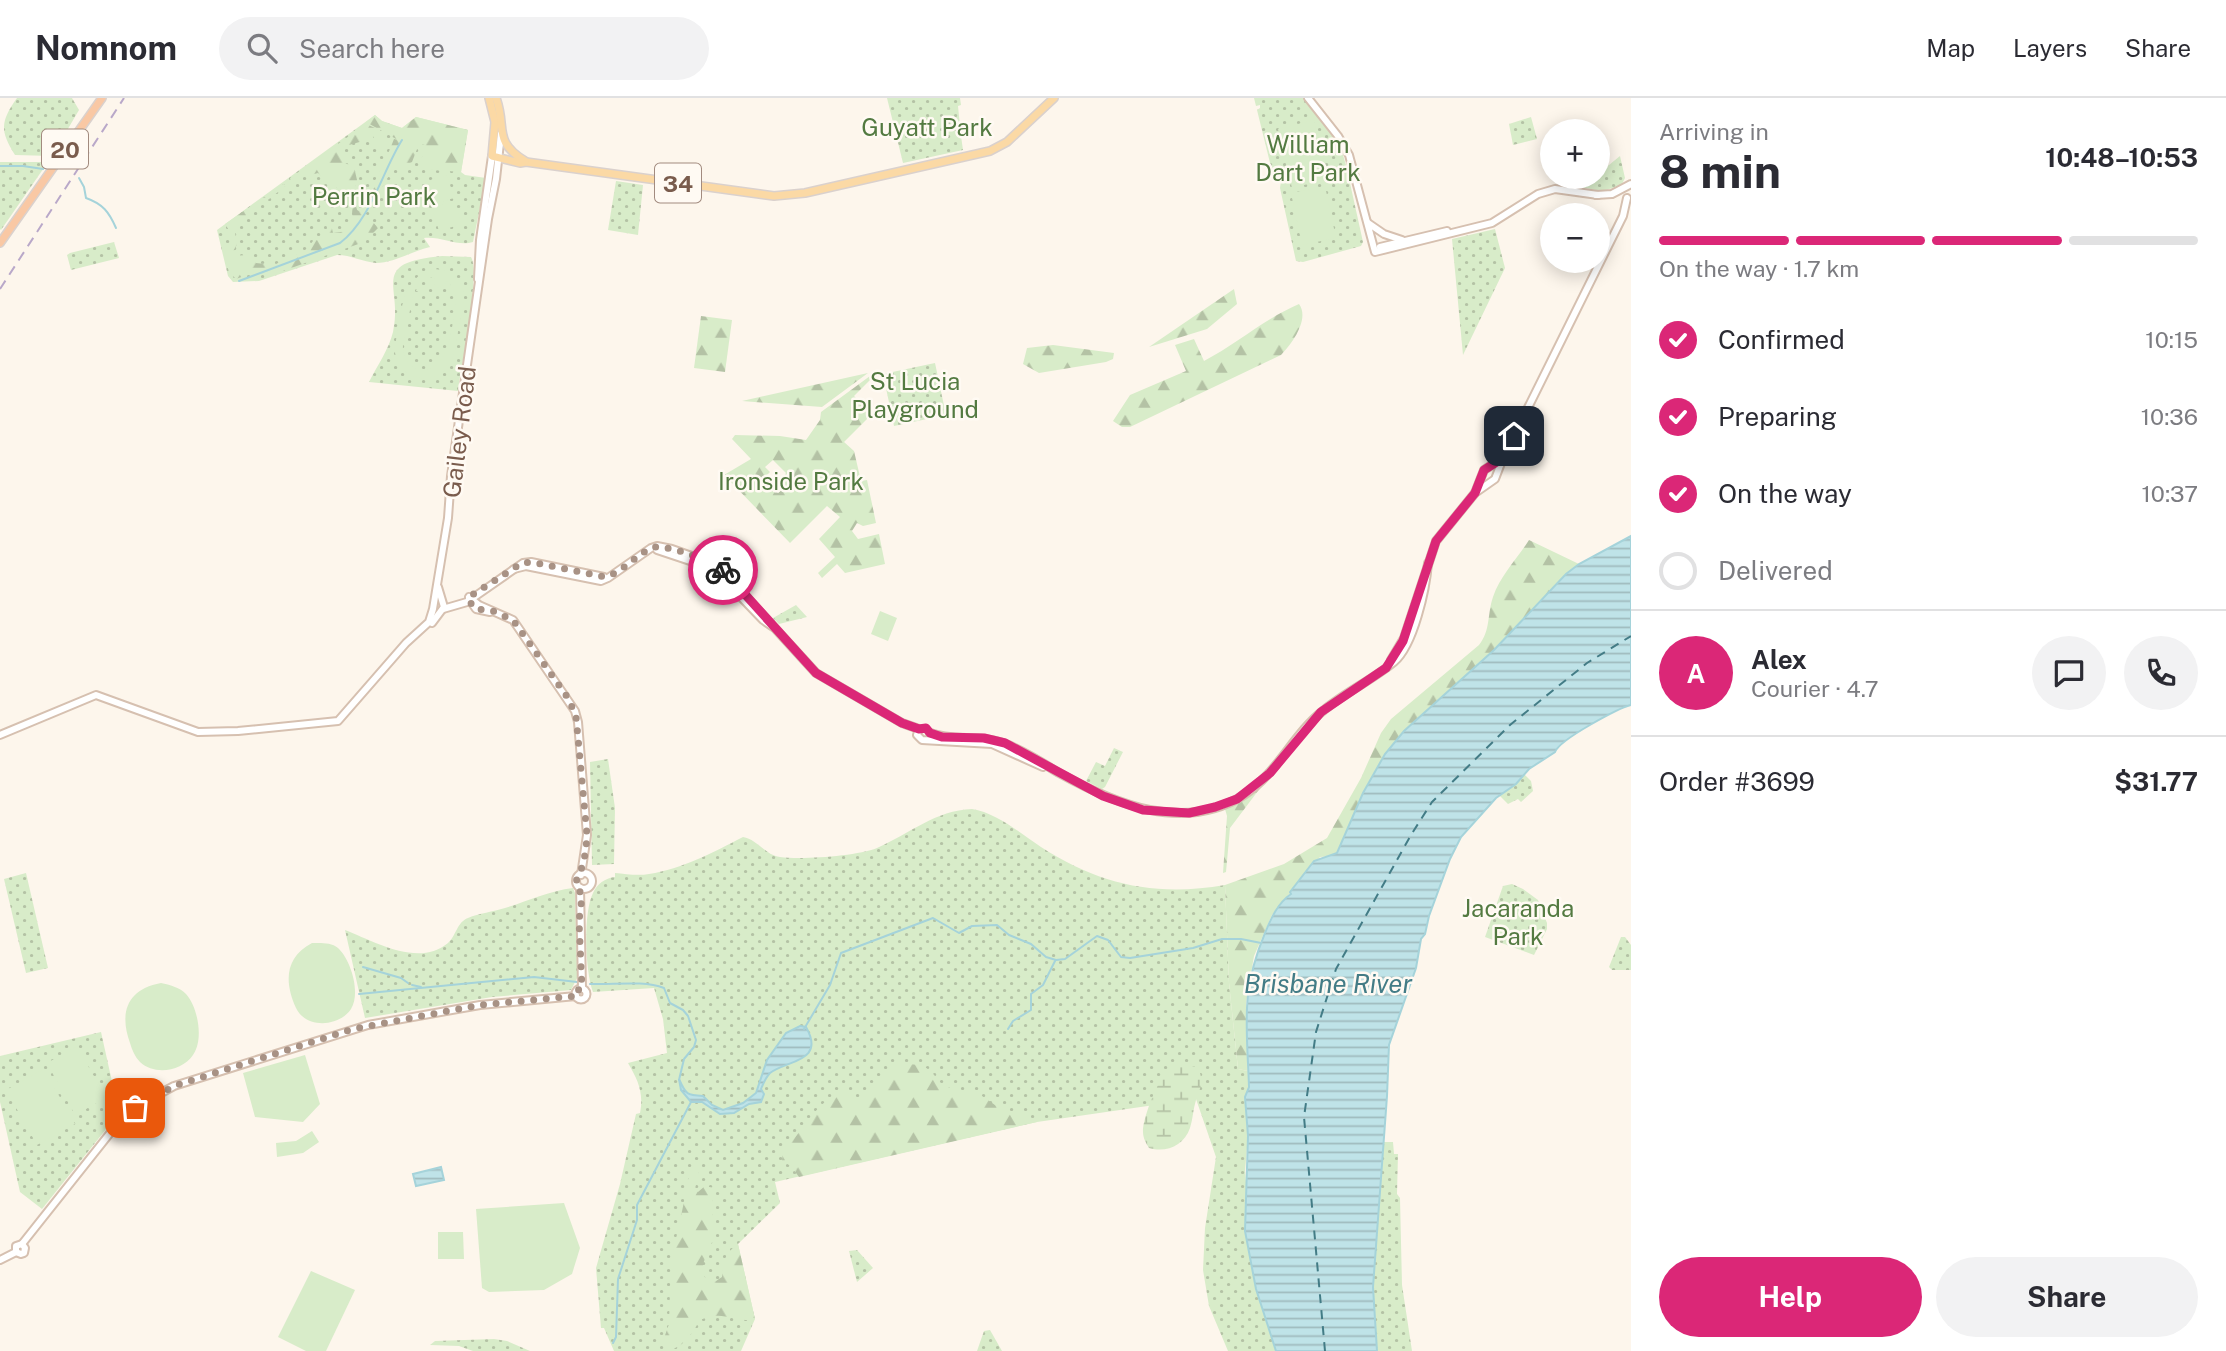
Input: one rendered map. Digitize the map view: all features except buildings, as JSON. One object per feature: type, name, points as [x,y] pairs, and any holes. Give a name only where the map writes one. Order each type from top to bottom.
[{"type":"highway","name":"20","points":[[0,243],[102,98]]},
{"type":"main road","name":"Gailey Road","points":[[433,606],[448,518],[451,476],[479,282],[498,169],[495,122],[489,98]]},
{"type":"main road","name":"Gailey Road","points":[[479,282],[478,252],[501,134],[500,114],[495,98]]},
{"type":"main road","name":"34","points":[[496,155],[774,196],[790,196],[990,151],[1007,142],[1054,98]]},
{"type":"main road","points":[[1308,98],[1349,155],[1375,250]]},
{"type":"main road","points":[[498,169],[519,160],[508,148],[501,134]]},
{"type":"main road","points":[[1375,250],[1465,231],[1504,217],[1538,194],[1549,190],[1560,188],[1598,195],[1628,195],[1623,216],[1503,458],[1493,471]]},
{"type":"main road","points":[[1367,221],[1384,234],[1405,241]]},
{"type":"main road","points":[[1375,250],[1474,227]]},
{"type":"main road","points":[[1486,479],[1484,470],[1493,471]]},
{"type":"main road","points":[[1486,479],[1495,479],[1493,471]]},
{"type":"main road","points":[[416,634],[429,626],[442,606],[471,598],[521,564],[531,562],[602,577],[613,575],[644,554],[661,548],[716,570],[813,670],[918,732],[922,740],[928,736],[998,741],[1111,799],[1143,810],[1185,813],[1237,799],[1253,788],[1275,768],[1317,715],[1386,668],[1403,641],[1439,538],[1486,479]]},
{"type":"main road","name":"Gailey Road","points":[[438,582],[442,606]]},
{"type":"main road","points":[[471,598],[478,605],[514,621],[575,711],[587,829],[584,875]]},
{"type":"main road","points":[[0,735],[96,695],[197,732],[238,731],[338,721],[429,621],[433,606],[438,600],[442,606]]},
{"type":"main road","points":[[918,732],[926,728],[928,736]]},
{"type":"main road","points":[[584,875],[576,881],[584,888]]},
{"type":"main road","points":[[0,1260],[16,1252],[16,1246],[22,1244],[122,1118],[174,1086],[368,1025],[489,1003],[585,997],[586,992],[582,988],[581,933],[584,888],[592,881],[584,875]]},
{"type":"green space","points":[[17,98],[72,98],[79,110],[52,156],[15,155],[4,126],[7,114]]},
{"type":"green space","name":"Guyatt Park","points":[[887,98],[960,98],[960,126],[964,125],[965,131],[961,136],[963,150],[903,163]]},
{"type":"green space","name":"William Dart Park","points":[[1254,98],[1304,98],[1339,142],[1363,242],[1361,246],[1303,262],[1296,261],[1280,188],[1281,181],[1274,179],[1257,110],[1260,105],[1256,106]]},
{"type":"green space","name":"Perrin Park","points":[[375,115],[382,121],[402,128],[416,117],[468,130],[461,172],[486,178],[473,242],[424,238],[430,247],[390,261],[376,263],[337,255],[259,281],[233,282],[228,276],[217,230]]},
{"type":"green space","points":[[375,115],[382,121],[402,128],[416,117],[468,130],[461,172],[419,169],[425,145],[419,144],[412,162],[404,166],[394,166],[369,212],[362,208],[394,139],[398,140],[366,122]]},
{"type":"green space","points":[[1531,117],[1537,139],[1513,145],[1509,124]]},
{"type":"green space","points":[[1314,120],[1328,179],[1292,188],[1278,129]]},
{"type":"green space","points":[[366,124],[375,128],[386,149],[382,151],[371,133],[363,137],[363,141],[342,147],[338,154],[344,156],[345,163],[354,167],[357,180],[355,187],[341,191],[318,173],[291,183],[290,178]]},
{"type":"green space","points":[[1620,156],[1625,178],[1621,186],[1610,189],[1610,164]]},
{"type":"green space","points":[[0,162],[48,162],[1,230],[0,229]]},
{"type":"green space","points":[[447,175],[454,198],[431,205],[424,182]]},
{"type":"green space","points":[[616,181],[643,185],[638,235],[608,230]]},
{"type":"green space","points":[[283,184],[287,185],[238,226],[235,233],[237,244],[232,256],[247,255],[256,263],[274,265],[307,249],[313,241],[325,237],[326,222],[330,220],[333,233],[348,231],[353,223],[353,191],[357,210],[366,214],[378,228],[364,242],[266,277],[266,268],[236,279],[229,272],[222,248],[231,243],[232,235],[225,224]]},
{"type":"green space","points":[[1325,186],[1336,238],[1302,245],[1291,193]]},
{"type":"green space","points":[[455,201],[462,224],[439,231],[432,208]]},
{"type":"green space","points":[[1495,229],[1505,268],[1463,355],[1452,239]]},
{"type":"green space","points":[[114,242],[119,258],[71,270],[67,255],[70,253]]},
{"type":"green space","points":[[442,256],[471,257],[473,266],[472,300],[458,391],[369,382],[393,332],[396,271],[404,264],[419,259]]},
{"type":"green space","points":[[435,269],[456,277],[461,284],[464,301],[450,364],[439,375],[431,378],[413,376],[405,371],[399,364],[395,346],[404,299],[415,279]],"holes":[[[437,278],[432,280],[437,288],[446,283],[445,280],[455,293],[451,336],[438,364],[430,369],[419,370],[406,360],[403,344],[414,291],[417,287],[416,291],[420,292],[421,287],[417,286],[423,281]]]},
{"type":"green space","points":[[1234,289],[1237,304],[1207,329],[1149,347]]},
{"type":"green space","points":[[1299,304],[1302,310],[1301,324],[1281,355],[1130,427],[1122,427],[1113,421],[1130,395],[1186,371],[1175,345],[1194,339],[1204,361]]},
{"type":"green space","points":[[701,316],[732,320],[725,372],[694,368]]},
{"type":"green space","points":[[1053,345],[1114,353],[1113,359],[1039,373],[1023,364],[1027,348]]},
{"type":"green space","name":"St Lucia Playground","points":[[935,363],[946,415],[894,426],[883,374]]},
{"type":"green space","points":[[868,373],[822,407],[742,401]]},
{"type":"green space","name":"Ironside Park","points":[[870,376],[872,378],[854,396],[872,414],[844,442],[854,451],[861,481],[867,480],[876,523],[863,526],[857,523],[852,531],[858,539],[879,534],[885,564],[845,573],[837,564],[822,578],[818,573],[835,557],[819,539],[840,517],[827,506],[790,543],[724,475],[751,459],[732,439],[735,435],[780,436],[806,440],[820,420],[821,412]],"holes":[[[773,460],[786,473],[783,477],[786,480],[779,487],[782,490],[778,493],[764,478],[770,472],[765,467]]]},
{"type":"green space","points":[[1529,540],[1579,564],[1385,754],[1363,793],[1337,853],[1320,857],[1272,915],[1254,956],[1246,1003],[1248,1071],[1238,1069],[1229,983],[1225,885],[1284,864],[1327,838],[1361,778],[1381,733],[1391,719],[1479,645],[1487,628],[1496,589]]},
{"type":"green space","points":[[796,605],[807,617],[779,624],[773,618]]},
{"type":"green space","points":[[880,611],[897,618],[888,641],[871,634]]},
{"type":"green space","points":[[1114,748],[1123,752],[1105,787],[1102,789],[1086,781],[1096,762],[1105,766]]},
{"type":"green space","points":[[608,759],[615,808],[614,864],[592,865],[590,762]]},
{"type":"green space","points":[[1524,774],[1531,781],[1533,791],[1521,802],[1518,799],[1508,804],[1499,795],[1516,784]]},
{"type":"green space","points":[[1264,783],[1230,828],[1226,872],[1223,873],[1227,816],[1225,809],[1249,796]]},
{"type":"green space","points":[[972,809],[999,819],[1063,860],[1107,879],[1152,888],[1225,885],[1229,983],[1238,1069],[1248,1071],[1249,1087],[1245,1098],[1248,1136],[1245,1171],[1256,1289],[1276,1351],[1228,1351],[1209,1306],[1203,1270],[1205,1228],[1216,1157],[1196,1099],[1037,1122],[775,1182],[780,1203],[738,1244],[755,1319],[741,1351],[614,1351],[604,1328],[601,1328],[596,1268],[620,1184],[636,1114],[640,1113],[639,1087],[628,1063],[667,1053],[663,1019],[654,988],[593,992],[586,942],[590,902],[595,890],[605,880],[615,877],[615,873],[645,875],[661,872],[698,859],[743,837],[780,857],[843,855],[877,848],[935,818],[959,810]]},
{"type":"green space","points":[[26,873],[48,968],[26,973],[4,879]]},
{"type":"green space","name":"Jacaranda Park","points":[[1512,884],[1538,900],[1547,923],[1547,929],[1534,955],[1485,937],[1503,886]]},
{"type":"green space","points":[[573,888],[577,978],[571,990],[492,997],[365,1018],[345,930],[382,946],[410,953],[423,953],[448,943],[461,923],[468,918]]},
{"type":"green space","points":[[1621,937],[1625,937],[1631,945],[1631,970],[1612,970],[1609,967]]},
{"type":"green space","points":[[312,943],[329,944],[338,948],[347,960],[353,977],[355,994],[351,1009],[346,1015],[331,1022],[307,1020],[296,1008],[292,998],[289,971],[296,955]]},
{"type":"green space","points":[[161,983],[186,994],[194,1007],[199,1033],[193,1055],[182,1065],[168,1070],[153,1069],[140,1062],[131,1046],[125,1022],[133,997],[149,986]]},
{"type":"green space","points":[[101,1032],[119,1113],[42,1209],[20,1192],[0,1102],[0,1056]]},
{"type":"green space","points":[[77,1046],[106,1098],[75,1115],[47,1063]]},
{"type":"green space","points":[[305,1055],[320,1104],[303,1122],[255,1117],[243,1073]]},
{"type":"green space","points":[[902,1064],[922,1066],[943,1086],[979,1094],[995,1105],[1037,1122],[799,1177],[791,1166],[782,1161],[783,1151],[825,1102],[843,1091],[858,1100],[862,1099]]},
{"type":"green space","points":[[1175,1064],[1198,1067],[1201,1077],[1190,1128],[1174,1147],[1162,1150],[1149,1148],[1143,1134],[1146,1117],[1158,1084]]},
{"type":"green space","points":[[44,1069],[75,1124],[37,1145],[6,1090]]},
{"type":"green space","points":[[312,1131],[319,1142],[303,1153],[277,1157],[276,1143],[296,1141]]},
{"type":"green space","points":[[1383,1142],[1393,1142],[1394,1154],[1398,1154],[1397,1194],[1400,1198],[1402,1285],[1412,1351],[1377,1351],[1373,1287]]},
{"type":"green space","points":[[695,1167],[699,1170],[695,1189],[698,1192],[705,1186],[714,1188],[714,1230],[703,1265],[704,1275],[707,1280],[716,1281],[722,1277],[726,1258],[738,1244],[755,1319],[740,1320],[716,1316],[700,1320],[683,1343],[668,1350],[662,1344],[669,1324],[671,1262],[685,1185]]},
{"type":"green space","points":[[564,1203],[580,1248],[572,1274],[544,1290],[489,1292],[482,1288],[476,1209]]},
{"type":"green space","points":[[438,1232],[463,1232],[464,1259],[438,1259]]},
{"type":"green space","points":[[857,1250],[873,1268],[857,1282],[849,1251]]},
{"type":"green space","points":[[311,1271],[355,1290],[326,1351],[306,1351],[278,1337]]},
{"type":"green space","points":[[990,1330],[1002,1351],[977,1351],[984,1331]]},
{"type":"green space","points":[[435,1341],[507,1341],[530,1351],[473,1351],[459,1346],[430,1345]]},
{"type":"water","name":"Brisbane River","points":[[1631,536],[1631,705],[1578,732],[1555,752],[1529,769],[1516,784],[1496,798],[1461,837],[1450,859],[1421,939],[1416,968],[1389,1045],[1373,1287],[1377,1351],[1276,1351],[1256,1289],[1245,1231],[1248,1136],[1245,1097],[1249,1087],[1248,992],[1267,927],[1279,906],[1291,894],[1314,861],[1337,853],[1363,793],[1385,754],[1404,731],[1494,650],[1566,574]]},
{"type":"water","points":[[800,1026],[806,1027],[811,1038],[808,1054],[770,1073],[761,1089],[764,1094],[761,1102],[749,1104],[734,1113],[720,1114],[702,1102],[691,1102],[681,1090],[679,1079],[688,1093],[703,1096],[712,1105],[723,1110],[743,1103],[756,1093],[767,1060],[786,1033]]},
{"type":"water","points":[[441,1167],[444,1180],[416,1186],[413,1174]]},
{"type":"waterway","points":[[239,281],[340,243],[351,233],[368,208],[402,140]]},
{"type":"waterway","points":[[0,166],[43,169]]},
{"type":"waterway","points":[[79,178],[86,198],[105,209],[116,228]]},
{"type":"waterway","points":[[804,1029],[830,985],[841,953],[933,918],[959,933],[972,926],[997,925],[1009,935],[1031,944],[1046,957],[1056,960],[1065,959],[1097,936],[1108,940],[1121,957],[1130,958],[1193,948],[1222,939],[1261,943]]},
{"type":"waterway","points":[[1008,1029],[1013,1021],[1031,1010],[1031,994],[1043,985],[1055,961]]},
{"type":"waterway","points":[[363,967],[401,978],[408,983]]},
{"type":"waterway","points":[[359,994],[534,977],[577,982]]},
{"type":"waterway","points":[[590,984],[637,983],[664,988],[670,1003],[688,1016],[696,1040],[684,1059],[679,1080]]},
{"type":"waterway","points":[[412,985],[421,987]]},
{"type":"waterway","points":[[613,1343],[616,1337],[618,1279],[637,1220],[637,1205],[691,1102]]},
{"type":"ferry route","points":[[1325,1351],[1304,1117],[1316,1032],[1336,969],[1432,802],[1510,725],[1587,663],[1631,636]]},
{"type":"railway","points":[[0,289],[124,98]]},
{"type":"way so far","points":[[135,1108],[174,1086],[353,1029],[480,1005],[576,996],[576,991],[582,988],[579,921],[582,897],[576,881],[580,875],[587,835],[578,722],[568,698],[513,620],[493,611],[476,609],[469,597],[522,563],[531,562],[605,577],[613,575],[654,547],[696,557],[723,570]]},
{"type":"route","points":[[723,570],[816,673],[902,723],[919,729],[926,728],[930,733],[942,737],[984,738],[1005,743],[1103,796],[1128,806],[1156,812],[1200,811],[1237,799],[1253,788],[1275,768],[1317,715],[1386,668],[1403,641],[1436,541],[1475,493],[1484,470],[1503,458],[1514,436]]}]
